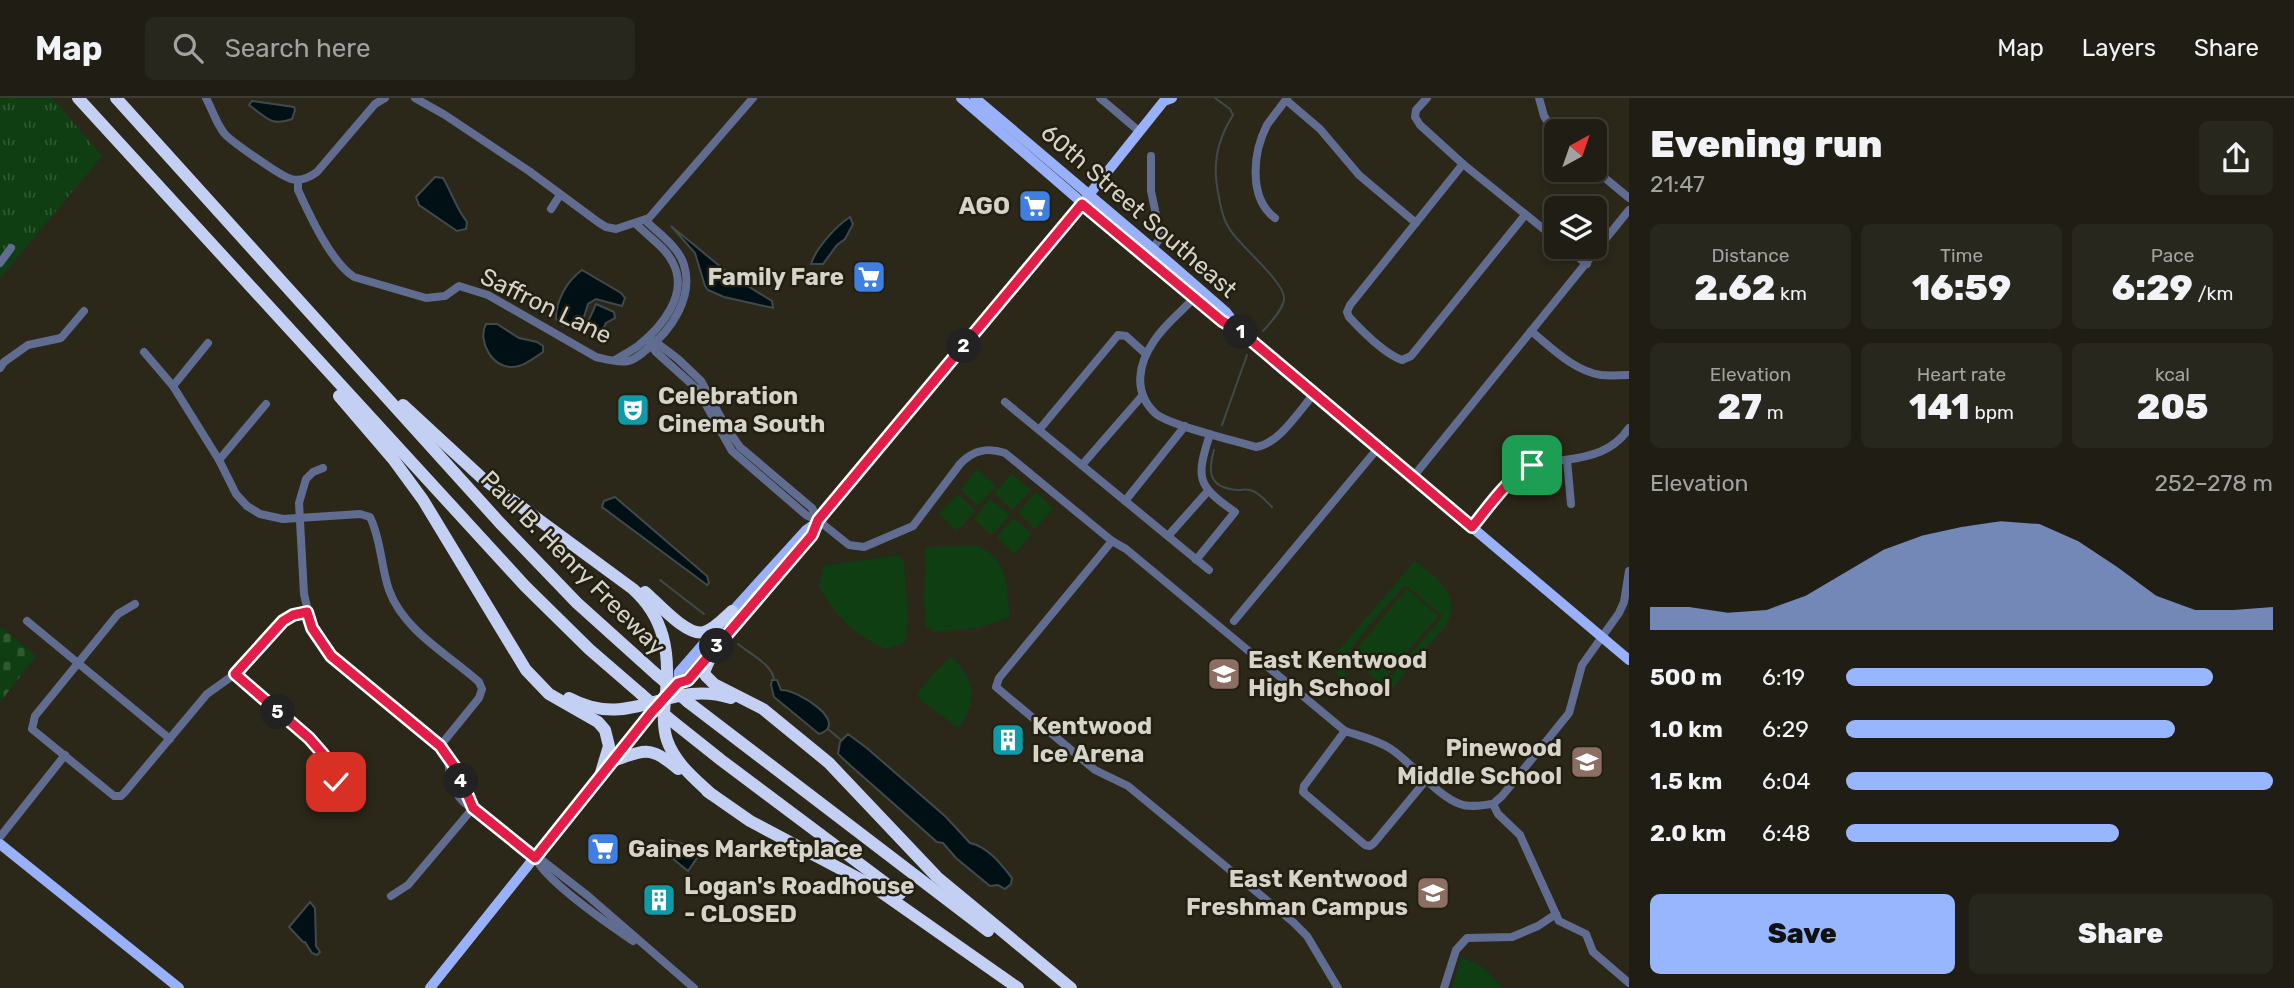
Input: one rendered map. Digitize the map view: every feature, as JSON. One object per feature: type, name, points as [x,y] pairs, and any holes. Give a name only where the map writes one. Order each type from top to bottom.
[{"type":"highway","name":"Paul B. Henry Freeway","points":[[78,98],[524,586],[589,649],[721,760],[1025,988]]},
{"type":"highway","name":"Paul B. Henry Freeway","points":[[116,98],[549,576],[604,629],[688,702],[1064,988]]},
{"type":"highway","points":[[170,199],[393,459],[434,516],[518,658],[542,688],[558,701],[598,722],[605,730],[609,746],[600,776]]},
{"type":"highway","points":[[227,221],[430,432],[492,486],[633,589],[653,612],[667,649],[664,723],[671,750],[688,773],[711,794]]},
{"type":"highway","points":[[566,540],[635,583],[690,631],[707,631],[732,611]]},
{"type":"highway","points":[[498,622],[535,673],[551,687],[576,702],[597,709],[619,711],[690,693],[719,694],[751,706],[785,727]]},
{"type":"highway","points":[[714,649],[705,669],[707,678],[760,707],[828,763],[950,889],[1071,988]]},
{"type":"highway","points":[[612,761],[640,752],[656,753],[750,821],[871,884],[1018,988]]},
{"type":"main road","name":"60th Street Southeast","points":[[961,98],[1082,204],[1222,321],[1241,332],[1629,660]]},
{"type":"main road","name":"60th Street Southeast","points":[[975,98],[1226,312],[1241,332]]},
{"type":"main road","points":[[430,988],[678,683],[679,672],[818,520],[1090,195],[1165,99]]},
{"type":"main road","points":[[1008,140],[1015,137],[1023,139]]},
{"type":"main road","points":[[1144,256],[1157,262],[1166,260]]},
{"type":"main road","points":[[678,683],[688,680],[812,535],[818,520]]},
{"type":"main road","points":[[0,844],[179,988]]},
{"type":"street","points":[[206,98],[224,133],[292,180],[310,177],[317,172],[375,104],[384,98]]},
{"type":"street","points":[[415,98],[431,105],[606,227],[616,229],[640,222],[668,198],[753,98]]},
{"type":"street","points":[[1100,98],[1140,132]]},
{"type":"street","points":[[1427,98],[1416,110],[1415,117],[1420,125],[1544,230]]},
{"type":"street","points":[[1539,98],[1546,119]]},
{"type":"street","points":[[1275,218],[1261,201],[1256,163],[1268,124],[1287,99],[1320,129],[1359,175],[1416,223]]},
{"type":"street","points":[[1151,156],[1151,191],[1160,234],[1153,248]]},
{"type":"street","points":[[1463,164],[1353,298],[1347,313],[1373,340],[1397,358],[1407,359],[1525,215]]},
{"type":"street","name":"Saffron Lane","points":[[298,180],[298,190],[330,249],[346,272],[354,277],[426,298],[445,296],[459,286],[488,295],[596,358],[615,360],[651,342],[674,319],[685,293],[687,276],[677,251],[640,222]]},
{"type":"street","points":[[1607,180],[1629,198]]},
{"type":"street","points":[[551,209],[560,195]]},
{"type":"street","points":[[1413,477],[1629,210]]},
{"type":"street","points":[[0,263],[11,248]]},
{"type":"street","points":[[1581,259],[1587,264]]},
{"type":"street","points":[[1195,298],[1155,338],[1143,359],[1139,386],[1142,396],[1157,415],[1256,447],[1265,446],[1275,440],[1314,394]]},
{"type":"street","points":[[0,368],[28,345],[61,338],[85,311]]},
{"type":"street","points":[[1531,331],[1574,365],[1588,372],[1629,375]]},
{"type":"street","points":[[1039,429],[1118,335],[1126,336],[1146,354]]},
{"type":"street","points":[[651,342],[701,381],[738,444],[812,508],[818,520],[845,542],[856,547],[864,547],[906,531],[964,460],[973,453],[991,450],[1005,453],[1112,541],[1126,549],[1345,731],[1377,741],[1391,749],[1460,804],[1493,804],[1569,713],[1582,664],[1624,602],[1629,571]]},
{"type":"street","points":[[173,386],[208,343]]},
{"type":"street","points":[[144,352],[173,386],[219,460],[236,494],[247,506],[271,517],[366,515],[372,522],[389,592],[400,611],[422,634],[479,682],[482,689],[479,698],[440,746]]},
{"type":"street","points":[[1082,465],[1142,396]]},
{"type":"street","points":[[1004,402],[1209,570]]},
{"type":"street","points":[[219,460],[266,404]]},
{"type":"street","points":[[1125,501],[1185,426]]},
{"type":"street","points":[[1472,527],[1522,470],[1542,462],[1567,460],[1605,451],[1622,439],[1629,428]]},
{"type":"street","points":[[1196,560],[1235,512],[1208,491],[1202,481],[1200,469],[1210,433]]},
{"type":"street","points":[[1234,621],[1378,447]]},
{"type":"street","points":[[1567,460],[1571,503]]},
{"type":"street","points":[[323,468],[306,479],[299,503],[301,558],[307,612],[312,628],[331,656],[440,746],[448,757],[455,789],[465,805],[473,808],[535,858],[539,866],[563,888],[622,934],[647,948],[694,988]]},
{"type":"street","points":[[1168,536],[1208,491]]},
{"type":"street","points":[[1112,541],[999,678],[996,687],[1095,770],[1128,786],[1293,922],[1307,936],[1338,988]]},
{"type":"street","points":[[135,604],[118,614],[35,716],[32,730],[114,796],[121,796],[207,694],[235,674],[283,621],[293,615],[307,612]]},
{"type":"street","points":[[27,621],[170,739]]},
{"type":"street","points":[[235,674],[309,738],[323,754],[336,782],[337,791]]},
{"type":"street","points":[[1345,731],[1304,786],[1303,792],[1365,845],[1374,843],[1427,779]]},
{"type":"street","points":[[0,837],[65,755]]},
{"type":"street","points":[[1493,804],[1498,814],[1521,835],[1559,921],[1586,934],[1593,951],[1629,983]]},
{"type":"street","points":[[391,896],[408,885],[473,808]]},
{"type":"street","points":[[1444,988],[1456,950],[1467,938],[1512,937],[1538,926],[1556,914]]},
{"type":"green space","points":[[0,98],[52,98],[102,156],[0,278]]},
{"type":"green space","points":[[977,469],[996,486],[978,506],[961,489]]},
{"type":"green space","points":[[1011,474],[1031,490],[1012,510],[995,493]]},
{"type":"green space","points":[[1036,492],[1053,509],[1035,529],[1018,512]]},
{"type":"green space","points":[[958,494],[975,511],[957,531],[939,514]]},
{"type":"green space","points":[[990,499],[1010,515],[992,535],[974,519]]},
{"type":"green space","points":[[1013,518],[1032,534],[1014,554],[997,537]]},
{"type":"green space","points":[[977,546],[996,558],[1001,566],[1007,585],[1010,617],[979,628],[934,632],[926,626],[926,547]]},
{"type":"green space","points":[[897,555],[904,560],[908,622],[905,643],[886,649],[846,624],[819,586],[824,566]]},
{"type":"green space","points":[[1415,561],[1438,580],[1449,595],[1451,613],[1447,624],[1389,692],[1367,697],[1348,690],[1337,674],[1338,651]],"holes":[[[1407,586],[1442,615],[1385,684],[1364,689],[1351,683],[1345,670],[1348,655],[1402,588]]]},
{"type":"green space","points":[[1407,589],[1438,616],[1381,683],[1350,657]]},
{"type":"green space","points":[[0,626],[36,656],[0,702]]},
{"type":"green space","points":[[952,657],[966,674],[972,691],[969,709],[958,728],[919,699],[918,693],[934,673]]},
{"type":"green space","points":[[1461,957],[1483,967],[1502,988],[1452,988]]},
{"type":"shaded area","points":[[252,101],[294,107],[295,110],[292,119],[274,121],[249,105]]},
{"type":"shaded area","points":[[435,177],[443,178],[467,222],[466,229],[457,231],[419,205],[416,197]]},
{"type":"shaded area","points":[[850,217],[853,224],[845,239],[823,264],[811,264],[827,238]]},
{"type":"shaded area","points":[[671,226],[733,277],[772,301],[773,308],[724,297],[708,290],[695,253]]},
{"type":"shaded area","points":[[582,270],[625,298],[622,306],[596,299],[588,304],[583,320],[576,327],[563,326],[556,319],[560,298],[567,285]]},
{"type":"shaded area","points":[[596,304],[614,312],[615,318],[606,323],[602,331],[588,322]]},
{"type":"shaded area","points":[[486,324],[497,324],[519,338],[537,342],[543,346],[543,352],[516,367],[498,363],[485,345],[483,338]]},
{"type":"shaded area","points":[[615,497],[707,576],[709,583],[707,585],[602,507],[604,501]]},
{"type":"shaded area","points":[[772,680],[777,680],[781,690],[799,695],[826,715],[829,723],[827,729],[819,734],[774,697]]},
{"type":"shaded area","points":[[848,734],[946,817],[970,843],[983,848],[994,857],[1012,878],[1011,884],[1005,889],[998,885],[990,886],[851,766],[838,754],[840,742]]},
{"type":"shaded area","points":[[668,840],[703,849],[688,871],[661,849]]},
{"type":"shaded area","points":[[310,902],[315,908],[316,946],[320,952],[317,955],[312,953],[289,927]]},
{"type":"waterway","points":[[1215,98],[1230,109],[1233,115],[1219,145],[1216,165],[1217,186],[1224,217],[1234,235],[1270,274],[1283,293],[1281,308],[1263,331]]},
{"type":"waterway","points":[[1222,425],[1247,355]]},
{"type":"waterway","points":[[1214,450],[1211,473],[1216,483],[1229,489],[1253,491],[1272,507]]},
{"type":"waterway","points":[[660,580],[704,614]]},
{"type":"waterway","points":[[738,644],[770,669],[774,680]]},
{"type":"waterway","points":[[828,729],[841,740]]},
{"type":"place","name":"AGO","points":[[1035,206]]},
{"type":"place","name":"Family Fare","points":[[869,277]]},
{"type":"place","name":"Celebration Cinema South","points":[[633,410]]},
{"type":"place","name":"East Kentwood High School","points":[[1224,674]]},
{"type":"place","name":"Kentwood Ice Arena","points":[[1008,740]]},
{"type":"place","name":"Pinewood Middle School","points":[[1587,762]]},
{"type":"place","name":"Gaines Marketplace","points":[[603,849]]},
{"type":"place","name":"East Kentwood Freshman Campus","points":[[1433,893]]},
{"type":"place","name":"Logan's Roadhouse - CLOSED","points":[[659,900]]},
{"type":"route","points":[[336,782],[323,754],[309,738],[235,674],[283,621],[293,615],[307,612],[320,643],[331,656],[440,746],[457,770],[473,808],[535,858],[651,713],[678,683],[688,680],[778,576],[812,535],[818,520],[1082,204],[1222,321],[1241,332],[1472,527],[1510,482],[1522,470],[1532,465]]}]
